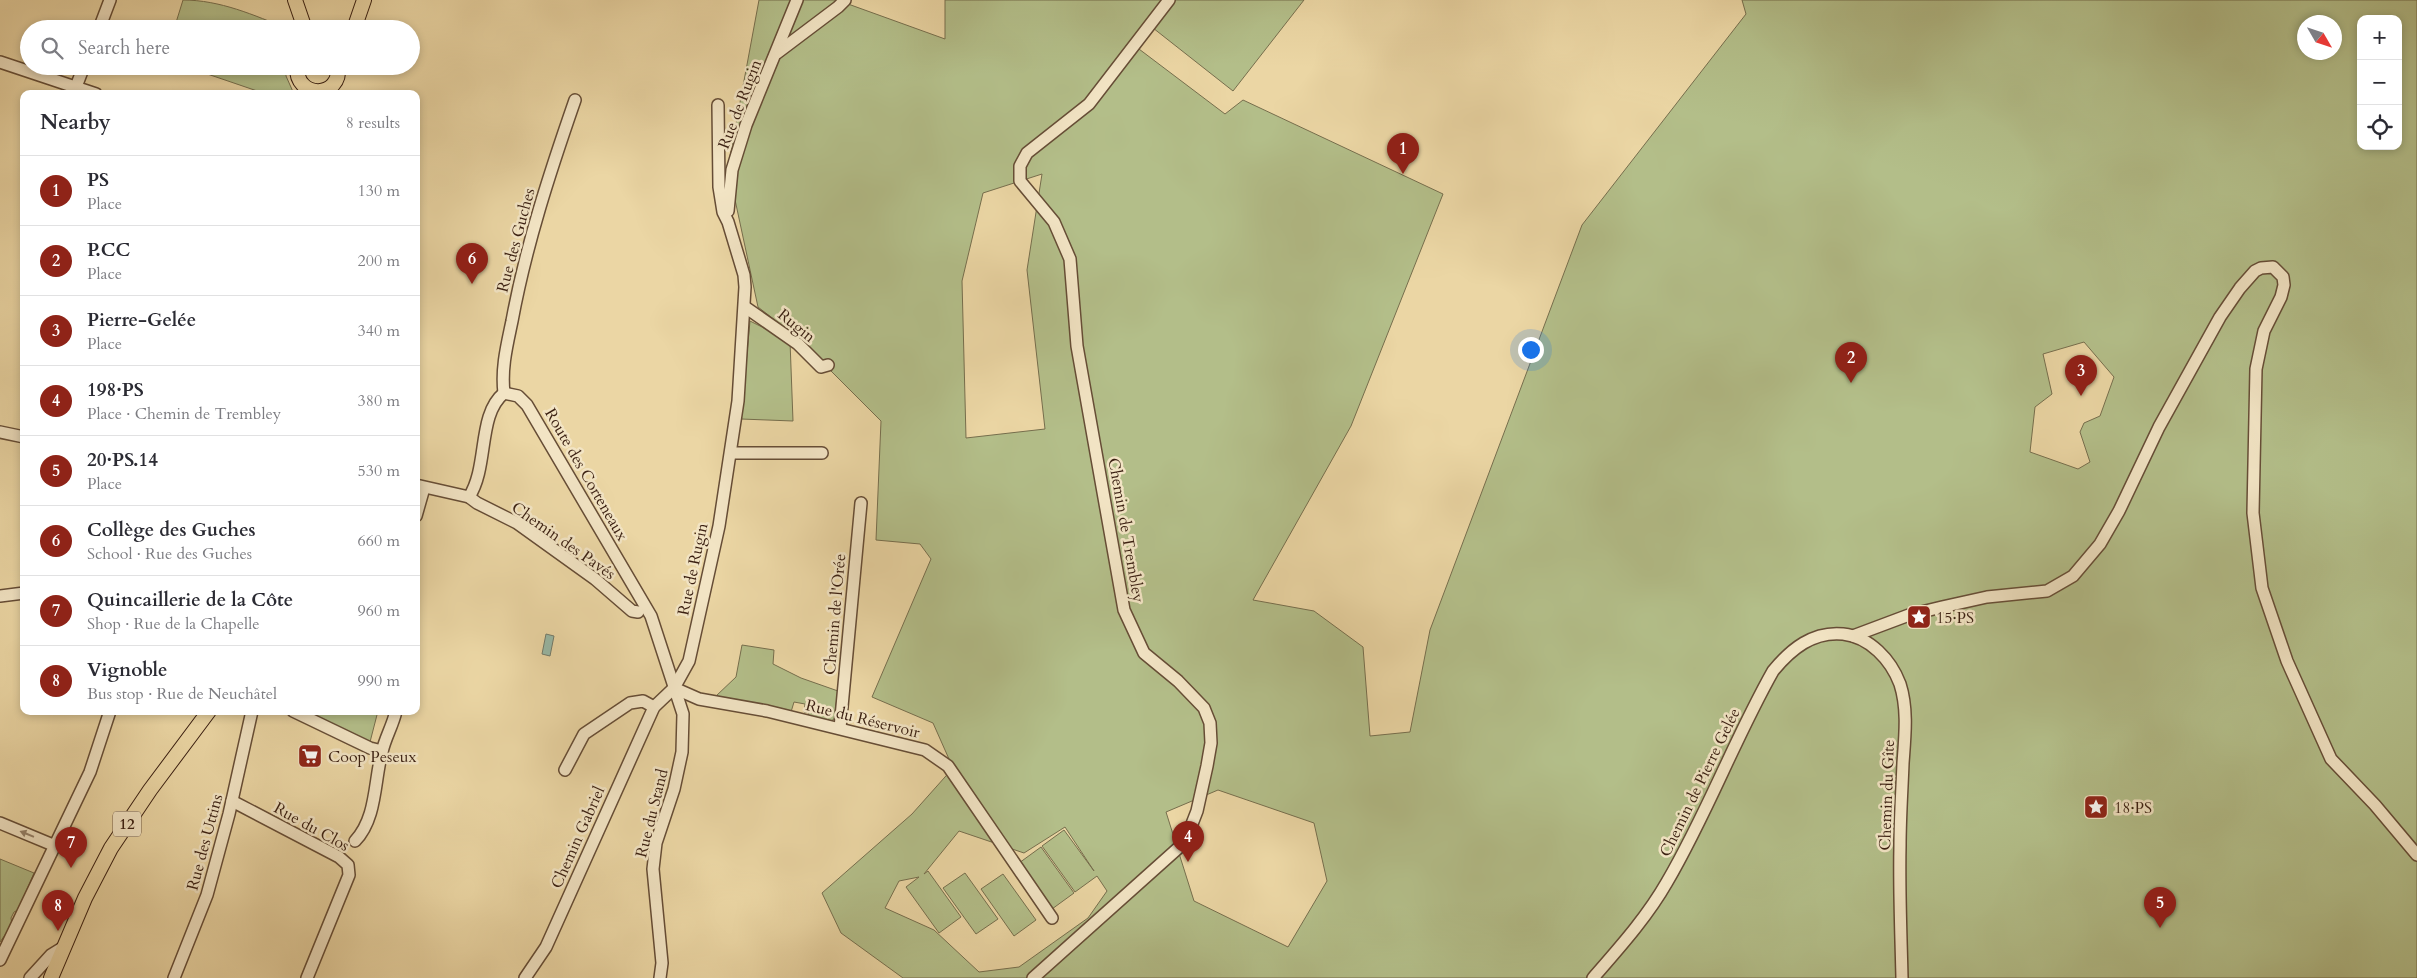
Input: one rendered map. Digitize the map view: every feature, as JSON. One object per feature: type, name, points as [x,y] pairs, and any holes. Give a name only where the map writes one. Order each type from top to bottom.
[{"type":"main road","points":[[294,0],[302,20]]},
{"type":"main road","points":[[357,20],[364,0]]},
{"type":"main road","points":[[298,75],[298,80],[302,85],[310,90]]},
{"type":"main road","points":[[325,90],[334,84],[337,75]]},
{"type":"main road","name":"12","points":[[64,947],[93,882],[114,843],[206,715]]},
{"type":"main road","points":[[51,978],[64,947]]},
{"type":"street","points":[[102,20],[110,0]]},
{"type":"street","points":[[777,53],[797,0]]},
{"type":"street","name":"Rue de Rugin","points":[[728,222],[728,196],[732,170],[746,125],[777,53],[845,0]]},
{"type":"street","name":"Chemin de Trembley","points":[[1033,978],[1185,842],[1197,812],[1212,743],[1210,723],[1204,708],[1178,681],[1144,653],[1124,610],[1077,346],[1070,260],[1054,222],[1020,181],[1020,166],[1027,153],[1089,104],[1169,0]]},
{"type":"street","points":[[0,62],[20,69]]},
{"type":"street","points":[[35,75],[75,90],[81,75]]},
{"type":"street","name":"Rue des Guches","points":[[504,393],[502,376],[519,284],[543,194],[575,100]]},
{"type":"street","name":"Rue de Rugin","points":[[674,688],[689,661],[719,526],[738,401],[745,307],[744,275],[728,222],[723,212],[719,188],[718,105]]},
{"type":"street","points":[[1853,636],[1909,615],[1942,607],[1988,597],[2047,591],[2073,576],[2100,544],[2119,511],[2159,427],[2220,317],[2240,288],[2255,271],[2261,268],[2273,267],[2283,277],[2284,285],[2281,298],[2264,331],[2256,369],[2253,513],[2262,588],[2287,661],[2331,759],[2375,805],[2417,855]]},
{"type":"street","name":"Rugin","points":[[745,307],[798,344],[822,367],[828,364]]},
{"type":"street","points":[[469,497],[475,487],[479,472],[494,401],[504,393]]},
{"type":"street","name":"Route des Corteneaux","points":[[504,393],[518,396],[527,405],[651,616],[674,688]]},
{"type":"street","points":[[0,432],[20,436]]},
{"type":"street","points":[[731,453],[822,453]]},
{"type":"street","name":"Chemin des Pavés","points":[[420,487],[469,497],[517,523],[595,578],[632,611],[638,612]]},
{"type":"street","name":"Chemin de l'Orée","points":[[840,728],[861,503]]},
{"type":"street","points":[[0,596],[20,594]]},
{"type":"street","name":"Chemin de Pierre Gelée","points":[[1593,978],[1643,919],[1666,883],[1687,847],[1773,672],[1789,653],[1809,640],[1831,634],[1853,636]]},
{"type":"street","name":"Chemin du Gîte","points":[[1853,636],[1875,648],[1888,661],[1900,685],[1904,706],[1900,847],[1902,978]]},
{"type":"street","name":"Chemin Gabriel","points":[[525,978],[546,947],[654,707],[674,688]]},
{"type":"street","name":"Rue du Réservoir","points":[[674,688],[699,699],[767,711],[925,750],[948,766],[1052,918]]},
{"type":"street","name":"Rue du Stand","points":[[660,978],[662,963],[653,869],[656,843],[674,789],[682,752],[683,714],[674,688]]},
{"type":"street","points":[[565,770],[584,734],[630,703],[643,701],[654,707]]},
{"type":"street","points":[[0,960],[10,943],[53,845],[90,772],[109,715]]},
{"type":"street","name":"Rue des Uttins","points":[[174,978],[207,895],[232,801],[251,715]]},
{"type":"street","points":[[301,715],[370,748],[382,751]]},
{"type":"street","points":[[355,841],[364,832],[375,791],[382,751],[392,728],[395,715]]},
{"type":"street","name":"Rue du Clos","points":[[232,801],[339,857],[348,864],[349,875],[307,978]]},
{"type":"street","points":[[0,823],[53,845]]},
{"type":"street","points":[[30,978],[51,955],[64,947]]},
{"type":"green space","points":[[183,0],[224,5],[265,20],[177,20]]},
{"type":"green space","points":[[759,0],[837,0],[945,39],[945,0],[1171,0],[1135,46],[1225,114],[1243,100],[1443,194],[1351,426],[1253,600],[1314,611],[1363,647],[1370,736],[1410,732],[1430,630],[1582,225],[1746,14],[1742,0],[2417,0],[2417,978],[903,978],[841,933],[822,893],[912,814],[953,768],[933,723],[872,697],[931,559],[920,544],[876,540],[881,421],[798,338],[758,307],[728,167]],"holes":[[[1042,174],[1027,270],[1045,429],[966,438],[962,281],[983,193]],[[2084,342],[2114,377],[2100,416],[2084,423],[2080,432],[2090,462],[2078,469],[2030,452],[2035,407],[2052,394],[2043,354]],[[1218,790],[1314,823],[1327,881],[1288,947],[1194,901],[1166,812]],[[1065,827],[1094,871],[1064,830],[1042,846],[1075,892],[1097,876],[1107,891],[1088,918],[1019,967],[979,972],[934,930],[885,908],[899,881],[919,877],[906,887],[939,933],[961,917],[928,871],[924,874],[959,831],[1024,853]]]},
{"type":"green space","points":[[1175,0],[1304,0],[1233,91],[1153,28]]},
{"type":"green space","points":[[210,75],[286,75],[292,90],[254,90]]},
{"type":"green space","points":[[750,321],[790,341],[793,421],[741,419]]},
{"type":"green space","points":[[742,645],[774,650],[773,664],[801,678],[838,691],[834,719],[831,721],[808,716],[809,713],[804,712],[805,704],[794,702],[791,712],[716,696],[736,677]]},
{"type":"green space","points":[[313,715],[377,715],[370,742]]},
{"type":"green space","points":[[1041,847],[1074,893],[1052,909],[1019,863]]},
{"type":"green space","points":[[0,859],[34,873],[18,910],[14,912],[11,918],[12,925],[0,942]]},
{"type":"green space","points":[[965,873],[998,919],[976,934],[943,888]]},
{"type":"green space","points":[[1003,874],[1036,920],[1014,936],[981,889]]},
{"type":"shaded area","points":[[546,634],[554,636],[550,656],[542,654]]},
{"type":"place","name":"PS","points":[[1403,174]]},
{"type":"place","name":"Collège des Guches","points":[[472,284]]},
{"type":"place","name":"P.CC","points":[[1851,383]]},
{"type":"place","name":"Pierre-Gelée","points":[[2081,396]]},
{"type":"place","name":"15·PS","points":[[1919,617]]},
{"type":"place","name":"Coop Peseux","points":[[310,756]]},
{"type":"place","name":"18·PS","points":[[2096,807]]},
{"type":"place","name":"198·PS","points":[[1188,862]]},
{"type":"place","name":"Quincaillerie de la Côte","points":[[71,868]]},
{"type":"place","name":"20·PS.14","points":[[2160,928]]},
{"type":"place","name":"Vignoble","points":[[58,931]]}]
